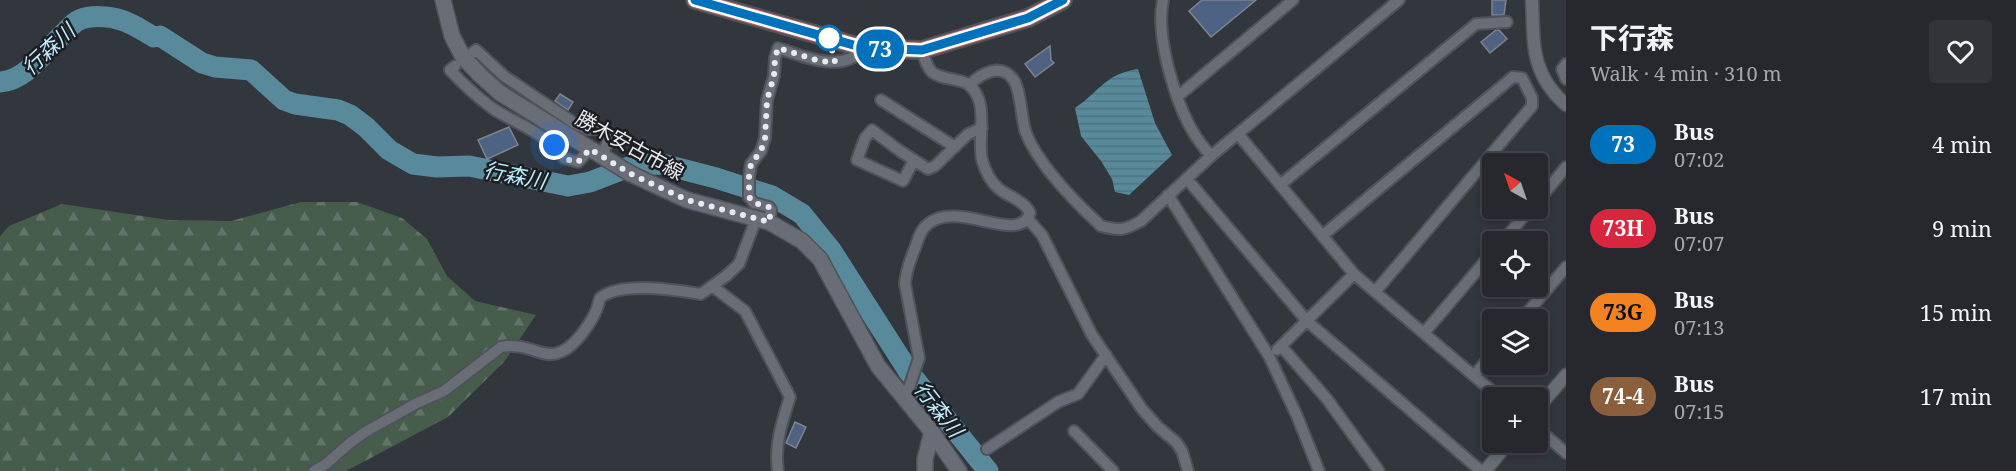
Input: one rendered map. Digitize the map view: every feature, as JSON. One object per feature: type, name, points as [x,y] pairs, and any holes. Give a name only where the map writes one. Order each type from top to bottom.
[{"type":"highway","points":[[695,0],[864,48],[922,50],[1028,18],[1063,0]]},
{"type":"main road","name":"勝木安古市線","points":[[443,0],[452,36],[463,57],[500,93],[631,174],[687,200],[762,220],[802,241],[820,259],[878,366],[932,432],[959,471]]},
{"type":"main road","points":[[925,471],[925,459],[932,432]]},
{"type":"street","points":[[1163,0],[1163,39],[1169,73],[1187,123],[1211,156]]},
{"type":"street","points":[[1177,97],[1293,0]]},
{"type":"street","points":[[969,85],[980,75],[992,70],[1004,72],[1013,79],[1026,133],[1039,157],[1101,226],[1115,230],[1128,228],[1141,220],[1211,156],[1399,0]]},
{"type":"street","points":[[1532,0],[1534,49],[1538,66],[1543,79],[1566,105]]},
{"type":"street","points":[[1280,185],[1476,24],[1507,22]]},
{"type":"street","points":[[314,471],[365,432],[444,392],[501,346],[513,344],[552,354],[565,351],[591,322],[600,298],[614,290],[662,287],[701,294],[712,286],[739,264],[762,220],[771,210],[769,207],[754,203],[749,197],[749,177],[751,164],[761,151],[765,138],[767,100],[774,76],[778,48],[819,61],[835,62],[858,56],[864,48]]},
{"type":"street","points":[[455,66],[450,70],[472,93],[554,145],[564,158],[578,162],[598,154],[608,146],[608,139],[599,129],[586,129],[574,123],[504,76],[476,50],[472,54]]},
{"type":"street","points":[[903,397],[909,388],[919,358],[905,284],[906,272],[922,230],[928,223],[952,216],[978,219],[1009,227],[1021,225],[1028,219],[1030,213],[1027,207],[998,188],[987,174],[982,158],[983,116],[977,97],[969,85],[931,73],[922,50]]},
{"type":"street","points":[[1566,64],[1562,69],[1566,79]]},
{"type":"street","points":[[1322,236],[1513,77],[1522,78],[1532,98],[1532,106],[1375,292]]},
{"type":"street","points":[[881,100],[955,147]]},
{"type":"street","points":[[914,160],[903,181],[857,160],[865,138],[872,130],[928,169],[935,166],[968,134],[982,129]]},
{"type":"street","points":[[1238,134],[1354,274],[1487,387]]},
{"type":"street","points":[[1548,189],[1566,167]]},
{"type":"street","points":[[1187,178],[1307,321],[1483,471],[1499,453]]},
{"type":"street","points":[[1168,195],[1269,356],[1319,471]]},
{"type":"street","points":[[1028,219],[1042,235],[1092,335],[1142,409],[1176,442],[1182,451],[1188,471]]},
{"type":"street","points":[[1511,231],[1522,219]]},
{"type":"street","points":[[1424,333],[1482,265]]},
{"type":"street","points":[[1530,309],[1566,267]]},
{"type":"street","points":[[1269,356],[1282,347],[1354,274]]},
{"type":"street","points":[[712,286],[745,311],[790,397],[779,432],[776,459],[778,471]]},
{"type":"street","points":[[1282,347],[1327,399],[1378,471]]},
{"type":"street","points":[[987,449],[1058,402],[1077,394],[1106,355]]},
{"type":"street","points":[[1474,376],[1482,366]]},
{"type":"street","points":[[1548,396],[1566,375]]},
{"type":"street","points":[[1074,431],[1113,471]]},
{"type":"street","points":[[1548,438],[1566,453]]},
{"type":"green space","points":[[301,202],[357,202],[402,218],[427,239],[447,276],[475,301],[536,315],[504,362],[448,417],[346,471],[0,471],[0,236],[9,226],[62,204],[169,220],[231,221]]},
{"type":"water","points":[[1138,69],[1155,123],[1172,155],[1129,195],[1115,192],[1112,179],[1081,136],[1075,108],[1110,79],[1127,71]]},
{"type":"building","points":[[1202,0],[1256,0],[1211,37],[1189,11]]},
{"type":"building","points":[[1492,0],[1506,0],[1504,15],[1492,15]]},
{"type":"building","points":[[1499,30],[1507,39],[1490,53],[1481,42]]},
{"type":"building","points":[[1050,46],[1051,60],[1054,63],[1035,77],[1025,64]]},
{"type":"building","points":[[560,94],[573,102],[568,110],[555,101]]},
{"type":"building","points":[[509,127],[518,145],[487,159],[478,140]]},
{"type":"building","points":[[795,422],[806,427],[796,448],[786,443]]},
{"type":"waterway","name":"行森川","points":[[0,82],[10,80],[28,70],[77,21],[94,17],[111,18],[121,20],[154,37],[160,36],[202,63],[215,67],[251,70],[284,100],[295,104],[338,110],[350,115],[389,150],[413,164],[437,167],[469,166],[568,186],[590,182],[634,165],[662,164],[772,196],[802,214],[831,250],[909,372],[988,471]]},
{"type":"bus line","name":"73","points":[[695,0],[864,48],[922,50],[1028,18],[1063,0]]},
{"type":"route","points":[[554,145],[564,158],[570,161],[578,162],[590,149],[631,174],[687,200],[769,222],[771,210],[769,207],[754,203],[749,197],[749,177],[751,164],[761,151],[765,138],[767,100],[774,76],[778,48],[819,61],[835,62],[829,38]]}]
